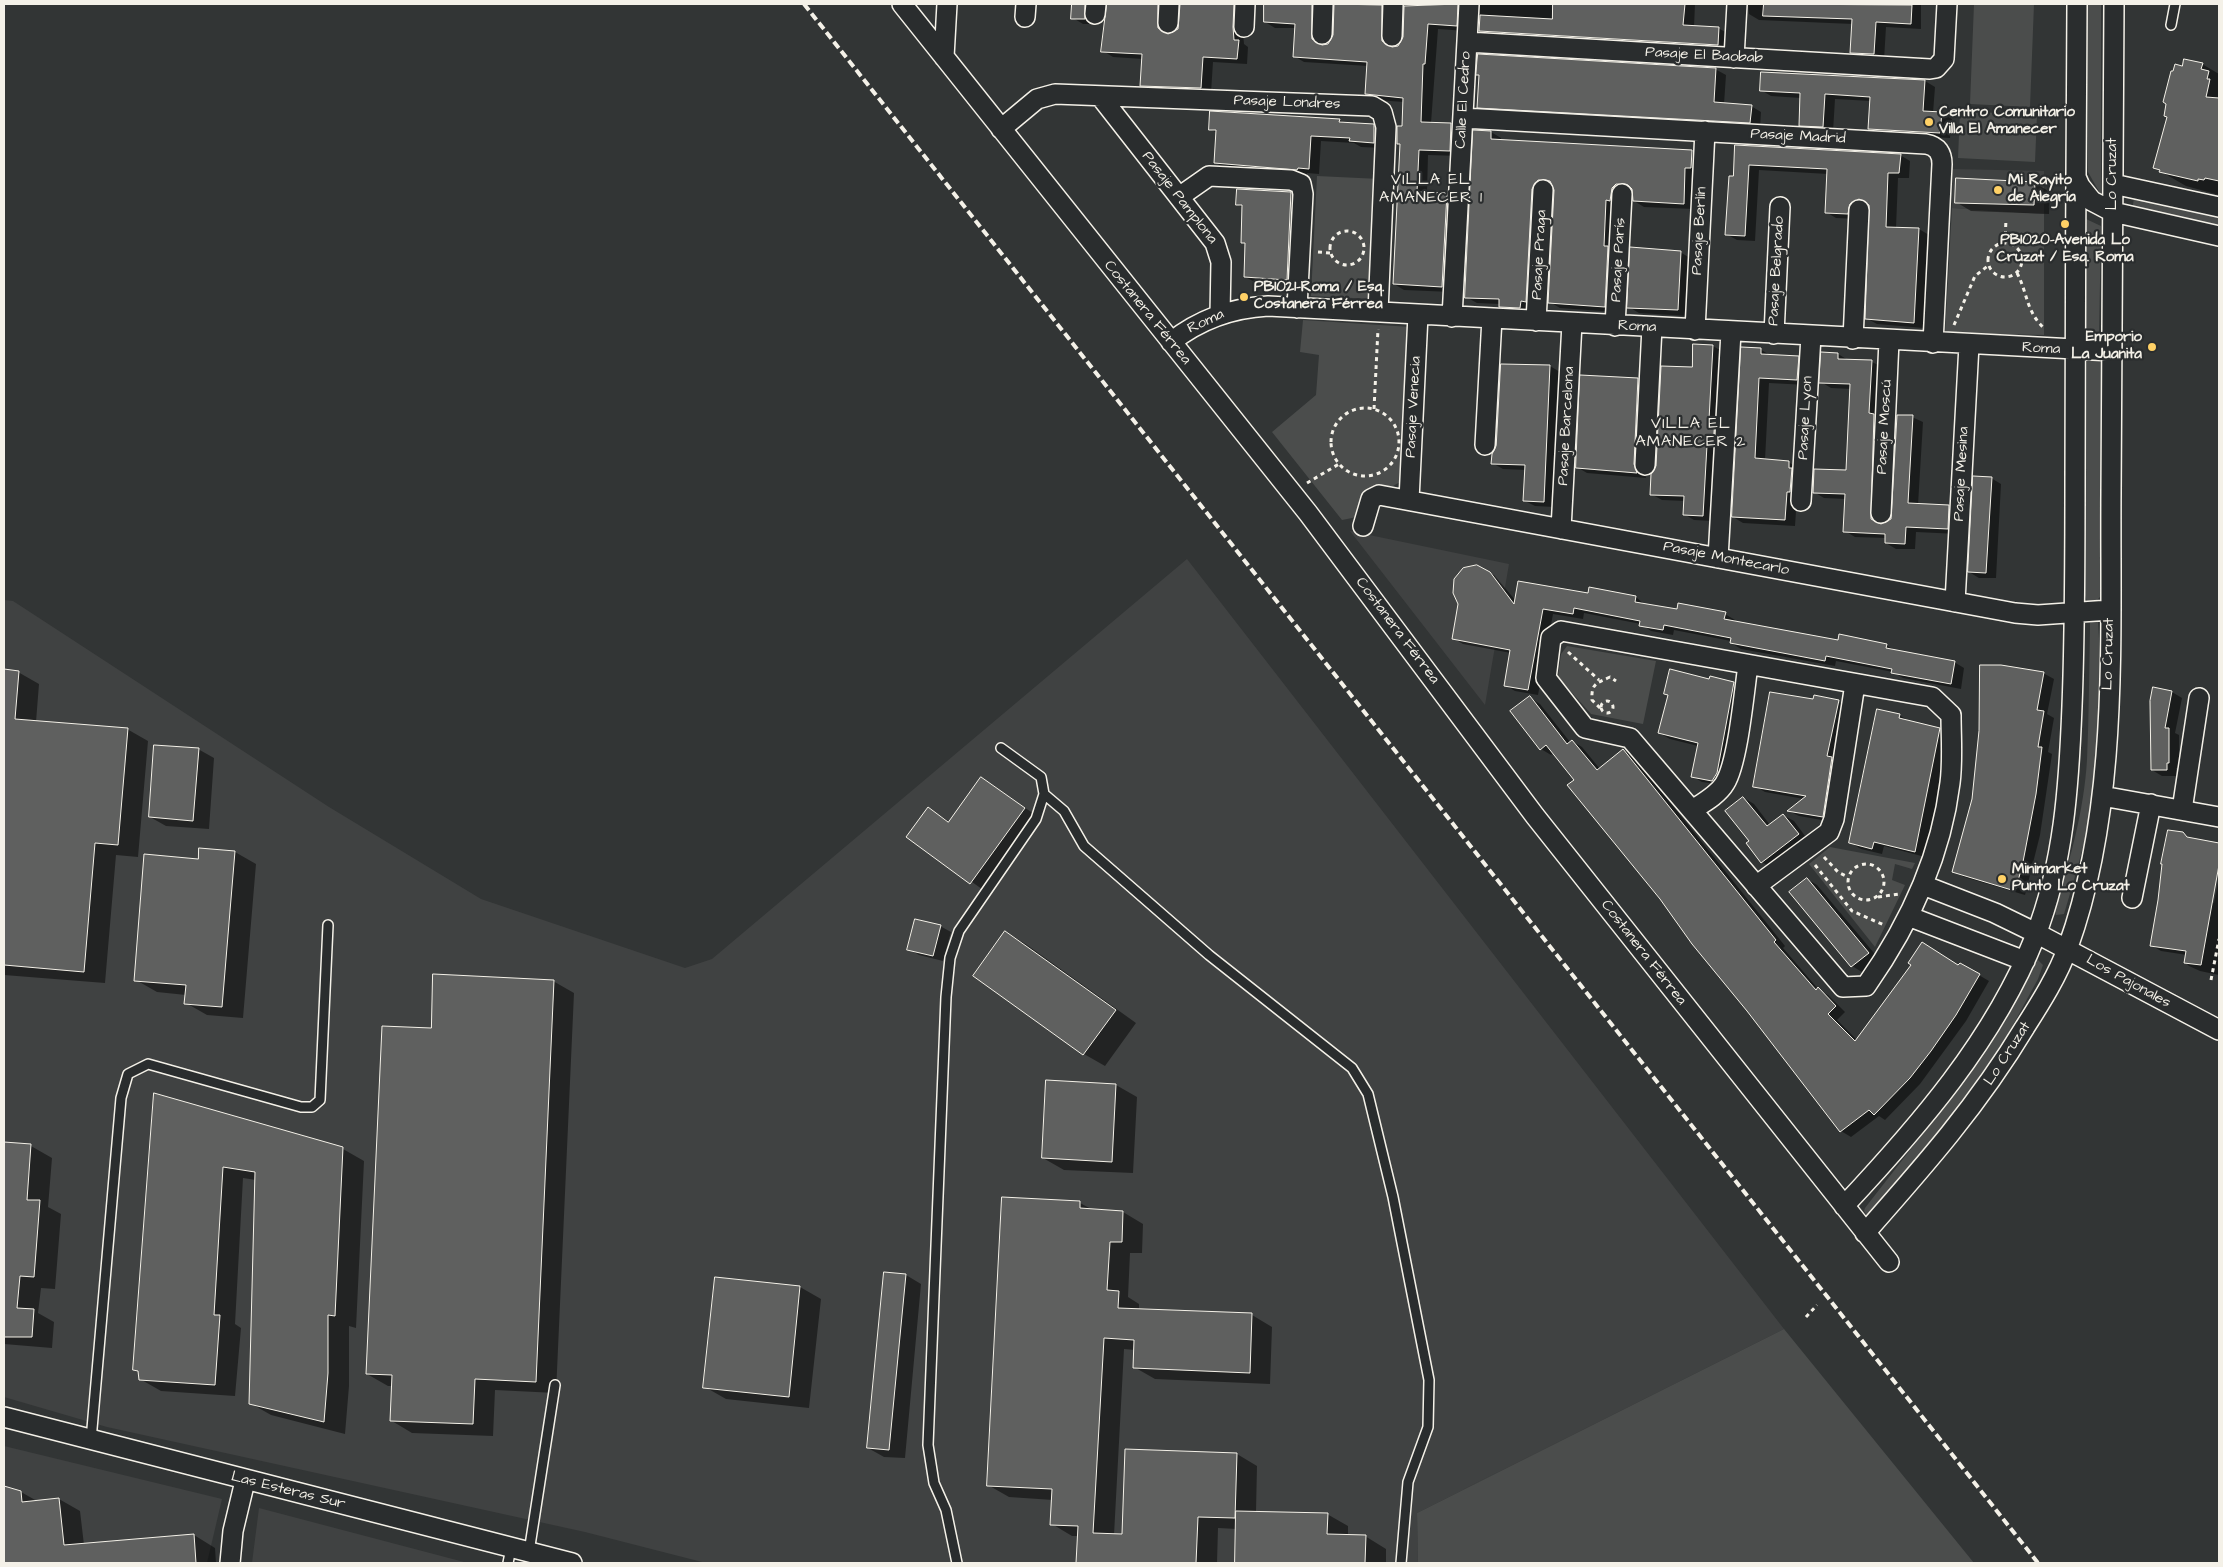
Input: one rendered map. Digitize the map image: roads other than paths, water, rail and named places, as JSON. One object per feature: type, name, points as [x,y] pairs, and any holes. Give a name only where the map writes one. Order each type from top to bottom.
[{"type":"street","name":"Costanera Férrea","points":[[902,4],[1170,342],[1292,492],[1535,816],[1889,1262]]},
{"type":"street","points":[[944,57],[947,4]]},
{"type":"street","points":[[1168,23],[1169,4]]},
{"type":"street","points":[[1244,27],[1245,4]]},
{"type":"street","points":[[1322,34],[1323,4]]},
{"type":"street","points":[[1392,36],[1393,4]]},
{"type":"street","name":"Calle El Cedro","points":[[1452,316],[1469,4]]},
{"type":"street","points":[[1734,58],[1737,4]]},
{"type":"street","name":"Pasaje El Baobab","points":[[1467,42],[1930,69],[1941,64],[1945,54],[1947,4]]},
{"type":"street","points":[[1844,1206],[1952,1081],[2003,1002],[2025,960],[2036,933],[2057,862],[2065,822],[2069,785],[2075,611],[2078,4]]},
{"type":"street","name":"Lo Cruzat","points":[[1865,1233],[1950,1136],[1999,1071],[2038,1007],[2067,949],[2089,866],[2102,796],[2111,659],[2114,4]]},
{"type":"street","name":"Pasaje Londres","points":[[1001,129],[1023,109],[1045,96],[1100,96],[1372,106],[1382,112],[1386,127],[1378,312]]},
{"type":"street","name":"Pasaje Pamplona","points":[[1100,96],[1219,249],[1221,262],[1220,314]]},
{"type":"street","name":"Pasaje Madrid","points":[[1463,118],[1926,144],[1938,150],[1942,164],[1933,343]]},
{"type":"street","name":"Pasaje Berlín","points":[[1695,330],[1706,132]]},
{"type":"street","points":[[1179,197],[1209,176],[1291,180],[1301,184],[1303,194],[1297,308]]},
{"type":"street","points":[[2076,177],[2092,200],[2112,212],[2219,236]]},
{"type":"street","points":[[2113,184],[2219,207]]},
{"type":"street","name":"Pasaje Praga","points":[[1536,321],[1543,190]]},
{"type":"street","name":"Pasaje París","points":[[1615,326],[1622,194]]},
{"type":"street","name":"Pasaje Belgrado","points":[[1774,334],[1780,207]]},
{"type":"street","points":[[1853,339],[1859,210]]},
{"type":"street","name":"Roma","points":[[1170,342],[1198,324],[1220,314],[1244,307],[1492,318],[2075,351],[2112,351]]},
{"type":"street","name":"Pasaje Venecia","points":[[1409,500],[1418,315]]},
{"type":"street","points":[[1485,445],[1492,318]]},
{"type":"street","name":"Pasaje Barcelona","points":[[1561,529],[1572,323]]},
{"type":"street","points":[[1645,465],[1652,327]]},
{"type":"street","points":[[1718,558],[1731,332]]},
{"type":"street","name":"Pasaje Lyon","points":[[1801,500],[1811,336]]},
{"type":"street","name":"Pasaje Moscú","points":[[1881,513],[1889,341]]},
{"type":"street","name":"Pasaje Mesina","points":[[1955,602],[1969,345]]},
{"type":"street","name":"Pasaje Montecarlo","points":[[1363,526],[1369,503],[1374,497],[1379,495],[2028,615],[2110,610]]},
{"type":"street","points":[[1561,632],[1748,665],[1932,697],[1951,714],[1950,783],[1939,838],[1923,885],[1892,949],[1866,986],[1843,987],[1630,738],[1585,728],[1546,678],[1551,638],[1561,632]]},
{"type":"street","points":[[1692,810],[1725,784],[1731,768],[1748,665]]},
{"type":"street","points":[[1756,886],[1829,832],[1834,819],[1855,684]]},
{"type":"street","points":[[2182,810],[2199,698]]},
{"type":"street","points":[[2102,796],[2219,817]]},
{"type":"street","points":[[2132,898],[2151,804]]},
{"type":"street","name":"Los Pajonales","points":[[1923,885],[1995,913],[2036,933],[2219,1030]]},
{"type":"street","points":[[1977,942],[1975,930],[1979,922],[1982,918],[1995,913]]},
{"type":"street","points":[[1904,924],[1977,942],[2025,960]]},
{"type":"street","name":"Las Esteras Sur","points":[[4,1417],[516,1555],[572,1563]]},
{"type":"street","points":[[230,1563],[233,1531],[245,1481]]},
{"type":"lane","points":[[2171,25],[2175,4]]},
{"type":"lane","points":[[956,1563],[946,1510],[934,1483],[928,1445],[946,997],[950,958],[960,931],[1036,819],[1044,794],[1041,777],[1001,748]]},
{"type":"lane","points":[[1044,794],[1064,810],[1084,846],[1209,956],[1352,1068],[1368,1094],[1394,1197],[1429,1380],[1428,1427],[1408,1482],[1401,1563]]},
{"type":"lane","points":[[91,1440],[121,1098],[128,1074],[148,1064],[301,1107],[312,1107],[320,1100],[328,925]]},
{"type":"lane","points":[[516,1555],[555,1385]]},
{"type":"railway","points":[[804,4],[2038,1563]]},
{"type":"place","name":"Centro Comunitario Villa El Amanecer","points":[[1929,122]]},
{"type":"place","name":"Mi Rayito de Alegría","points":[[1998,190]]},
{"type":"place","name":"PB1020-Avenida Lo Cruzat / Esq. Roma","points":[[2065,224]]},
{"type":"place","name":"PB1021-Roma / Esq. Costanera Férrea","points":[[1244,297]]},
{"type":"place","name":"Emporio La Juanita","points":[[2152,347]]},
{"type":"place","name":"Minimarket Punto Lo Cruzat","points":[[2002,879]]},
{"type":"district","name":"VILLA EL AMANECER 1","points":[[1431,190]]},
{"type":"district","name":"VILLA EL AMANECER 2","points":[[1691,434]]}]
